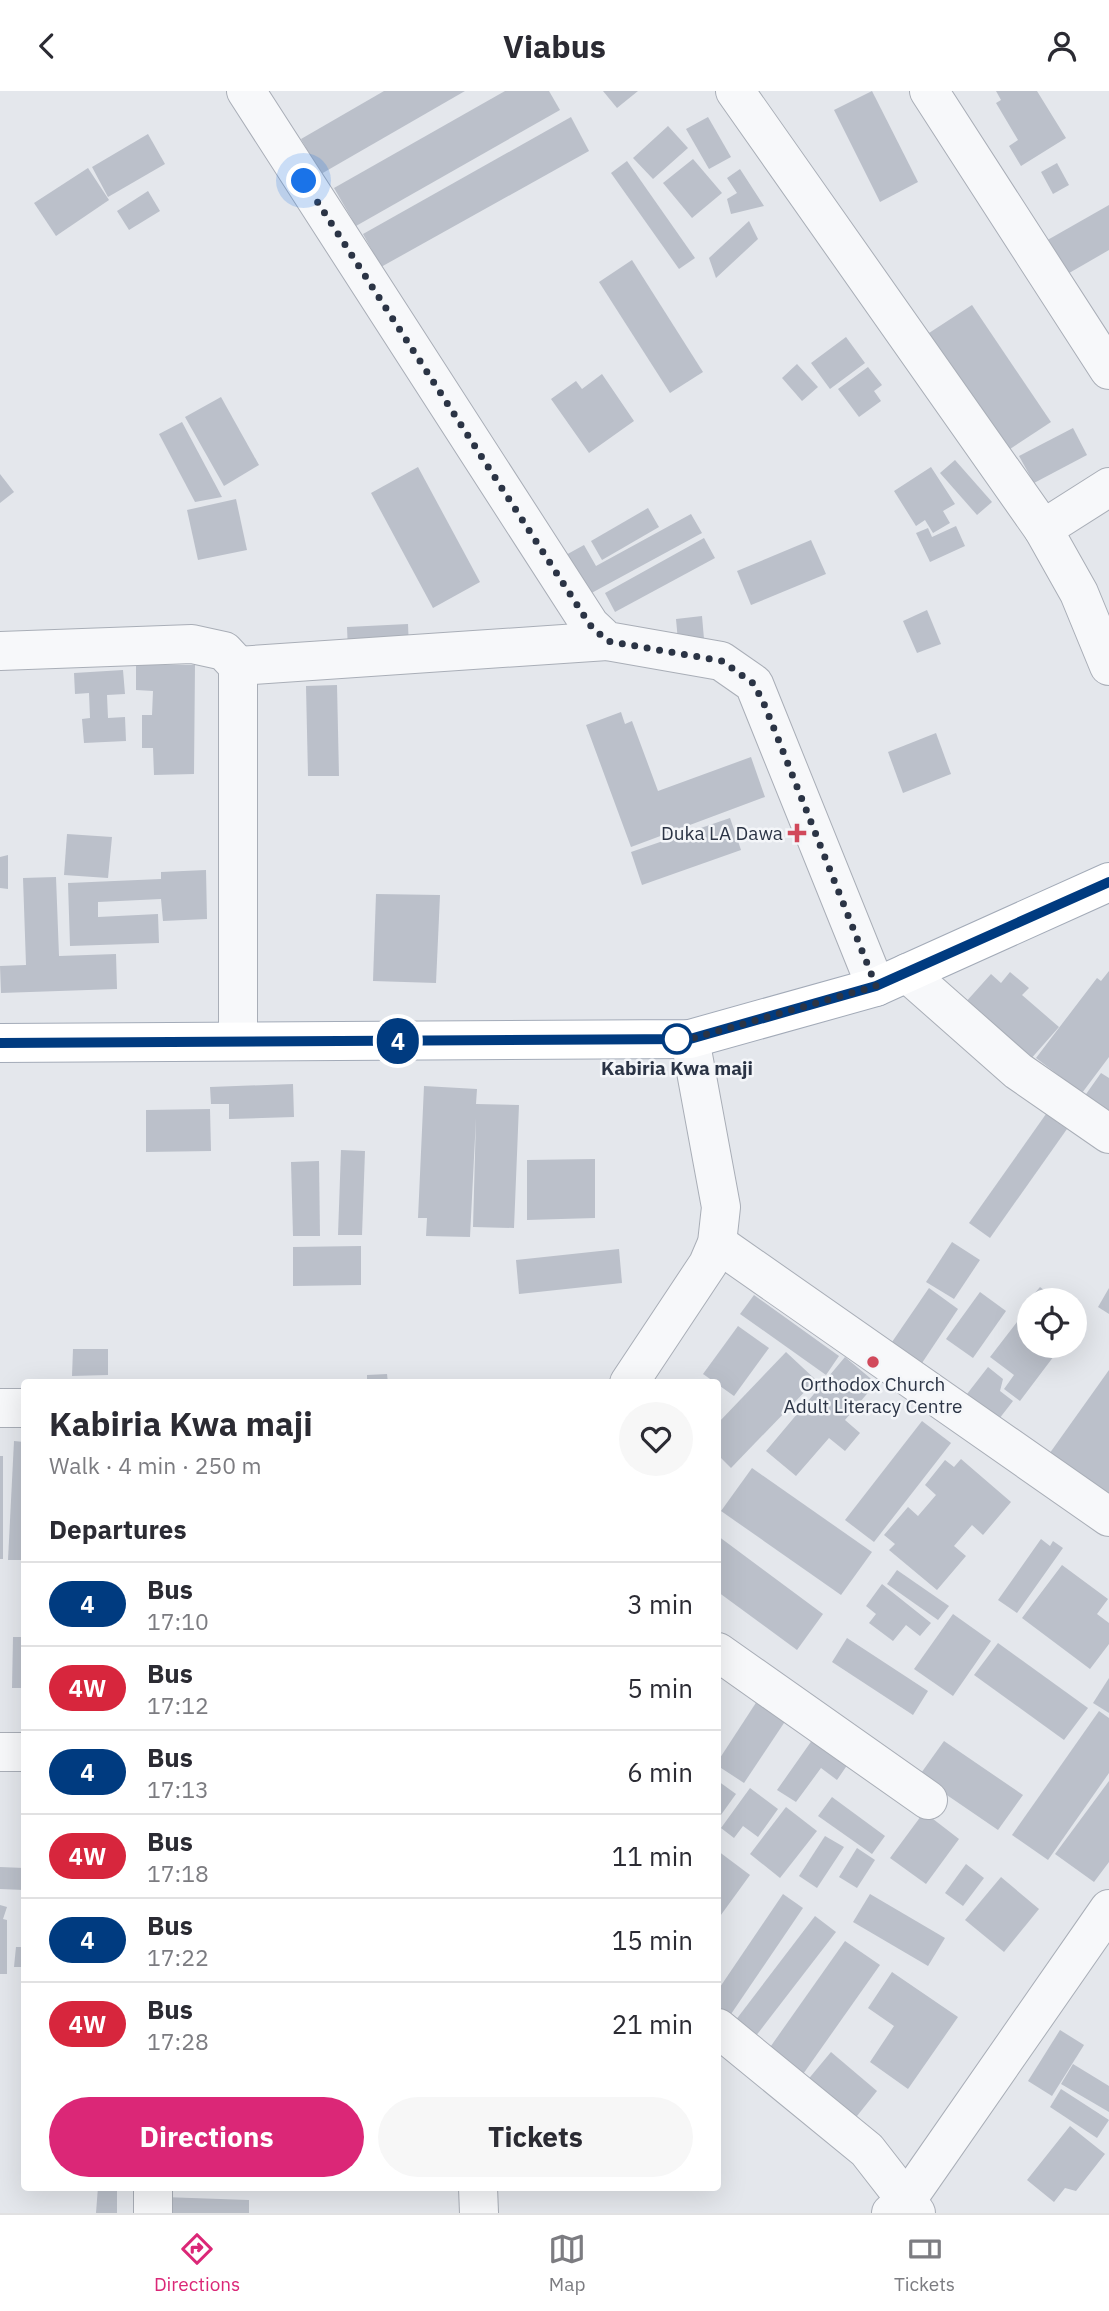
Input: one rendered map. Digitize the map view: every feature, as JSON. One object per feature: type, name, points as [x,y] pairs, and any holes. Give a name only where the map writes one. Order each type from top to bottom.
[{"type":"main road","points":[[0,1043],[690,1039],[891,980],[1109,882]]},
{"type":"street","points":[[246,91],[578,607],[607,641]]},
{"type":"street","points":[[735,91],[1043,529],[1079,593],[1109,666]]},
{"type":"street","points":[[929,91],[1109,370]]},
{"type":"street","points":[[1043,529],[1109,487]]},
{"type":"street","points":[[238,666],[607,641],[722,661],[754,684],[891,980],[1109,1134]]},
{"type":"street","points":[[0,651],[192,644],[224,651],[238,666],[238,1041]]},
{"type":"street","points":[[632,1379],[708,1264],[717,1243],[721,1207],[690,1039]]},
{"type":"street","points":[[717,1243],[1109,1517]]},
{"type":"street","points":[[0,1408],[21,1408]]},
{"type":"street","points":[[721,1654],[928,1800]]},
{"type":"street","points":[[0,1752],[21,1752]]},
{"type":"street","points":[[721,2030],[867,2150],[904,2209],[1109,1909]]},
{"type":"street","points":[[153,2191],[153,2213]]},
{"type":"street","points":[[478,2191],[479,2213]]},
{"type":"building","points":[[384,91],[465,91],[321,174],[301,139]]},
{"type":"building","points":[[505,91],[549,91],[560,110],[356,226],[334,188]]},
{"type":"building","points":[[603,91],[638,91],[617,108]]},
{"type":"building","points":[[872,91],[918,182],[880,202],[834,110]]},
{"type":"building","points":[[996,91],[1037,91],[1066,138],[1021,166],[1009,146],[1018,140],[996,103],[1001,100]]},
{"type":"building","points":[[571,117],[589,151],[381,267],[363,234]]},
{"type":"building","points":[[708,117],[731,157],[709,169],[686,129]]},
{"type":"building","points":[[668,126],[688,148],[653,179],[633,158]]},
{"type":"building","points":[[148,134],[165,164],[108,197],[92,167]]},
{"type":"building","points":[[693,159],[722,193],[692,218],[663,183]]},
{"type":"building","points":[[627,161],[695,258],[679,269],[611,173]]},
{"type":"building","points":[[1057,163],[1069,185],[1053,194],[1041,172]]},
{"type":"building","points":[[88,168],[109,200],[56,236],[34,203]]},
{"type":"building","points":[[740,169],[764,206],[731,214],[727,199],[737,193],[727,178]]},
{"type":"building","points":[[148,191],[160,211],[129,230],[117,211]]},
{"type":"building","points":[[1109,205],[1109,250],[1064,276],[1044,242]]},
{"type":"building","points":[[749,221],[758,239],[716,278],[709,258]]},
{"type":"building","points":[[632,260],[703,372],[670,393],[599,282]]},
{"type":"building","points":[[972,305],[1051,422],[1007,451],[929,333]]},
{"type":"building","points":[[846,337],[865,363],[830,389],[811,363]]},
{"type":"building","points":[[797,364],[818,387],[802,401],[782,378]]},
{"type":"building","points":[[868,367],[882,385],[874,391],[881,401],[859,417],[838,389]]},
{"type":"building","points":[[602,374],[634,421],[589,453],[551,399],[576,381],[582,389]]},
{"type":"building","points":[[221,397],[259,465],[224,486],[185,417]]},
{"type":"building","points":[[182,422],[222,497],[195,502],[159,434]]},
{"type":"building","points":[[1073,428],[1087,455],[1034,483],[1019,456]]},
{"type":"building","points":[[955,460],[992,502],[977,515],[940,473]]},
{"type":"building","points":[[418,467],[480,582],[433,608],[371,493]]},
{"type":"building","points":[[931,467],[955,504],[943,511],[950,523],[933,533],[925,520],[916,526],[894,491]]},
{"type":"building","points":[[0,474],[14,492],[0,503]]},
{"type":"building","points":[[236,499],[247,550],[198,560],[187,510]]},
{"type":"building","points":[[648,508],[659,527],[602,560],[591,541]]},
{"type":"building","points":[[691,514],[702,533],[586,596],[564,556],[584,545],[596,566]]},
{"type":"building","points":[[956,526],[965,546],[930,562],[916,533],[928,528],[932,537]]},
{"type":"building","points":[[704,538],[715,558],[615,612],[605,593]]},
{"type":"building","points":[[811,540],[826,574],[751,605],[737,571]]},
{"type":"building","points":[[927,610],[941,644],[917,653],[903,621]]},
{"type":"building","points":[[702,616],[704,639],[678,641],[676,619]]},
{"type":"building","points":[[408,624],[409,649],[348,651],[347,627]]},
{"type":"building","points":[[165,658],[166,665],[195,665],[194,774],[154,775],[153,748],[142,748],[142,715],[152,715],[153,691],[136,690],[136,659]]},
{"type":"building","points":[[123,670],[125,694],[107,695],[108,718],[125,717],[126,741],[84,743],[82,719],[90,718],[89,693],[75,694],[74,673]]},
{"type":"building","points":[[337,685],[339,776],[308,776],[306,686]]},
{"type":"building","points":[[621,712],[625,724],[632,721],[658,791],[751,757],[765,797],[631,847],[586,725]]},
{"type":"building","points":[[936,733],[951,774],[903,793],[888,752]]},
{"type":"building","points":[[730,818],[741,850],[642,885],[631,852]]},
{"type":"building","points":[[67,834],[112,837],[108,878],[64,875]]},
{"type":"building","points":[[8,855],[8,889],[0,888],[0,857]]},
{"type":"building","points":[[206,870],[207,919],[163,921],[161,899],[98,902],[98,917],[158,914],[159,943],[70,946],[68,883],[161,879],[161,872]]},
{"type":"building","points":[[56,877],[59,956],[116,954],[117,989],[1,993],[0,966],[26,965],[23,878]]},
{"type":"building","points":[[376,894],[440,895],[436,983],[373,981]]},
{"type":"building","points":[[1109,971],[1109,1057],[1082,1093],[1036,1058],[1097,978],[1101,981]]},
{"type":"building","points":[[1010,972],[1029,988],[1022,995],[1059,1027],[1029,1061],[964,1004],[991,974],[1001,983]]},
{"type":"building","points":[[1101,1073],[1109,1078],[1109,1115],[1084,1097]]},
{"type":"building","points":[[293,1084],[294,1117],[229,1119],[229,1104],[211,1104],[210,1087]]},
{"type":"building","points":[[424,1086],[477,1089],[476,1104],[519,1105],[514,1228],[473,1227],[476,1118],[470,1237],[426,1236],[427,1218],[418,1218]]},
{"type":"building","points":[[210,1109],[211,1151],[146,1152],[146,1110]]},
{"type":"building","points":[[1046,1114],[1067,1129],[990,1238],[969,1223]]},
{"type":"building","points":[[341,1150],[365,1151],[362,1235],[338,1235]]},
{"type":"building","points":[[595,1159],[595,1218],[527,1220],[527,1160]]},
{"type":"building","points":[[319,1161],[320,1236],[293,1236],[291,1162]]},
{"type":"building","points":[[952,1242],[980,1260],[954,1299],[926,1282]]},
{"type":"building","points":[[361,1246],[361,1285],[293,1286],[293,1247]]},
{"type":"building","points":[[619,1249],[622,1283],[519,1294],[516,1260]]},
{"type":"building","points":[[929,1288],[958,1309],[922,1363],[892,1342]]},
{"type":"building","points":[[1109,1288],[1109,1314],[1098,1307]]},
{"type":"building","points":[[980,1292],[1006,1311],[973,1358],[946,1339]]},
{"type":"building","points":[[754,1295],[839,1356],[826,1375],[740,1314]]},
{"type":"building","points":[[1017,1322],[1017,1358],[1052,1358],[1020,1401],[1004,1389],[1014,1375],[990,1357]]},
{"type":"building","points":[[738,1326],[769,1348],[734,1396],[721,1387],[721,1379],[710,1379],[703,1374]]},
{"type":"building","points":[[73,1349],[108,1349],[108,1375],[72,1376]]},
{"type":"building","points":[[786,1352],[816,1380],[731,1468],[721,1458],[721,1420]]},
{"type":"building","points":[[845,1357],[876,1383],[845,1420],[860,1433],[845,1451],[829,1438],[796,1476],[766,1451]]},
{"type":"building","points":[[988,1367],[1003,1379],[1000,1391],[1013,1401],[999,1419],[967,1394]]},
{"type":"building","points":[[1109,1370],[1109,1501],[1047,1457]]},
{"type":"building","points":[[387,1374],[388,1379],[367,1379],[367,1375]]},
{"type":"building","points":[[922,1421],[951,1443],[874,1542],[845,1520]]},
{"type":"building","points":[[14,1441],[21,1442],[21,1560],[8,1560]]},
{"type":"building","points":[[0,1456],[3,1456],[3,1559],[0,1559]]},
{"type":"building","points":[[961,1459],[1011,1502],[983,1535],[972,1525],[954,1546],[966,1556],[937,1590],[889,1550],[895,1544],[884,1535],[908,1507],[918,1516],[936,1495],[925,1485],[945,1460],[954,1467]]},
{"type":"building","points":[[752,1468],[872,1552],[841,1595],[721,1511]]},
{"type":"building","points":[[721,1538],[823,1614],[797,1650],[721,1594]]},
{"type":"building","points":[[1041,1539],[1050,1546],[1053,1541],[1063,1548],[1017,1613],[998,1600]]},
{"type":"building","points":[[1062,1565],[1108,1599],[1097,1614],[1109,1623],[1109,1644],[1090,1669],[1022,1618]]},
{"type":"building","points":[[897,1570],[949,1606],[938,1620],[887,1584]]},
{"type":"building","points":[[882,1584],[931,1623],[920,1636],[906,1625],[893,1641],[869,1623],[876,1614],[866,1606]]},
{"type":"building","points":[[953,1614],[991,1641],[953,1696],[914,1669]]},
{"type":"building","points":[[13,1637],[21,1637],[21,1688],[12,1688]]},
{"type":"building","points":[[847,1638],[928,1691],[913,1715],[832,1662]]},
{"type":"building","points":[[998,1643],[1088,1708],[1064,1740],[974,1675]]},
{"type":"building","points":[[1109,1678],[1109,1713],[1093,1703]]},
{"type":"building","points":[[761,1695],[790,1714],[744,1783],[721,1768],[721,1756]]},
{"type":"building","points":[[1099,1711],[1109,1718],[1109,1773],[1048,1860],[1012,1835]]},
{"type":"building","points":[[815,1736],[850,1761],[837,1780],[821,1768],[796,1802],[777,1790]]},
{"type":"building","points":[[944,1741],[1023,1795],[998,1830],[919,1776]]},
{"type":"building","points":[[1109,1781],[1109,1862],[1094,1882],[1055,1854]]},
{"type":"building","points":[[721,1783],[736,1794],[721,1815]]},
{"type":"building","points":[[750,1788],[778,1809],[758,1837],[743,1826],[734,1838],[721,1828]]},
{"type":"building","points":[[832,1797],[885,1836],[872,1854],[818,1816]]},
{"type":"building","points":[[786,1807],[817,1831],[780,1878],[750,1854]]},
{"type":"building","points":[[924,1812],[959,1839],[926,1884],[890,1858]]},
{"type":"building","points":[[825,1836],[844,1847],[817,1888],[799,1876]]},
{"type":"building","points":[[857,1848],[875,1860],[857,1888],[839,1877]]},
{"type":"building","points":[[721,1853],[750,1875],[721,1915]]},
{"type":"building","points":[[966,1864],[984,1878],[963,1906],[945,1893]]},
{"type":"building","points":[[0,1867],[21,1868],[21,1890],[0,1889]]},
{"type":"building","points":[[1001,1877],[1039,1909],[1004,1952],[965,1920]]},
{"type":"building","points":[[783,1894],[803,1908],[727,2020],[721,2016],[721,1986]]},
{"type":"building","points":[[870,1894],[945,1938],[928,1966],[853,1922]]},
{"type":"building","points":[[0,1905],[7,1907],[3,1919],[7,1920],[7,1974],[0,1974]]},
{"type":"building","points":[[815,1916],[836,1932],[752,2041],[732,2025]]},
{"type":"building","points":[[845,1941],[880,1965],[801,2077],[766,2053]]},
{"type":"building","points":[[16,1947],[21,1947],[21,1967],[14,1967]]},
{"type":"building","points":[[892,1972],[958,2017],[908,2089],[870,2062],[894,2026],[868,2008]]},
{"type":"building","points":[[1060,2030],[1084,2045],[1052,2096],[1028,2081]]},
{"type":"building","points":[[831,2052],[877,2091],[853,2121],[806,2082]]},
{"type":"building","points":[[1073,2064],[1109,2086],[1109,2112],[1061,2084]]},
{"type":"building","points":[[1061,2089],[1109,2120],[1097,2138],[1050,2107]]},
{"type":"building","points":[[1070,2126],[1105,2154],[1076,2191],[1065,2188],[1054,2202],[1027,2180]]},
{"type":"building","points":[[98,2191],[117,2191],[117,2213],[96,2213]]},
{"type":"building","points":[[163,2197],[249,2200],[249,2213],[163,2213]]},
{"type":"bus line","name":"4","points":[[0,1043],[690,1039],[876,986],[1109,882]]},
{"type":"place","name":"Duka LA Dawa","points":[[797,833]]},
{"type":"place","name":"Kabiria Kwa maji","points":[[677,1039]]},
{"type":"place","name":"Orthodox Church Adult Literacy Centre","points":[[873,1362]]},
{"type":"route","points":[[304,181],[590,625],[607,641],[722,661],[754,684],[765,706],[876,986],[690,1039],[677,1039]]}]
